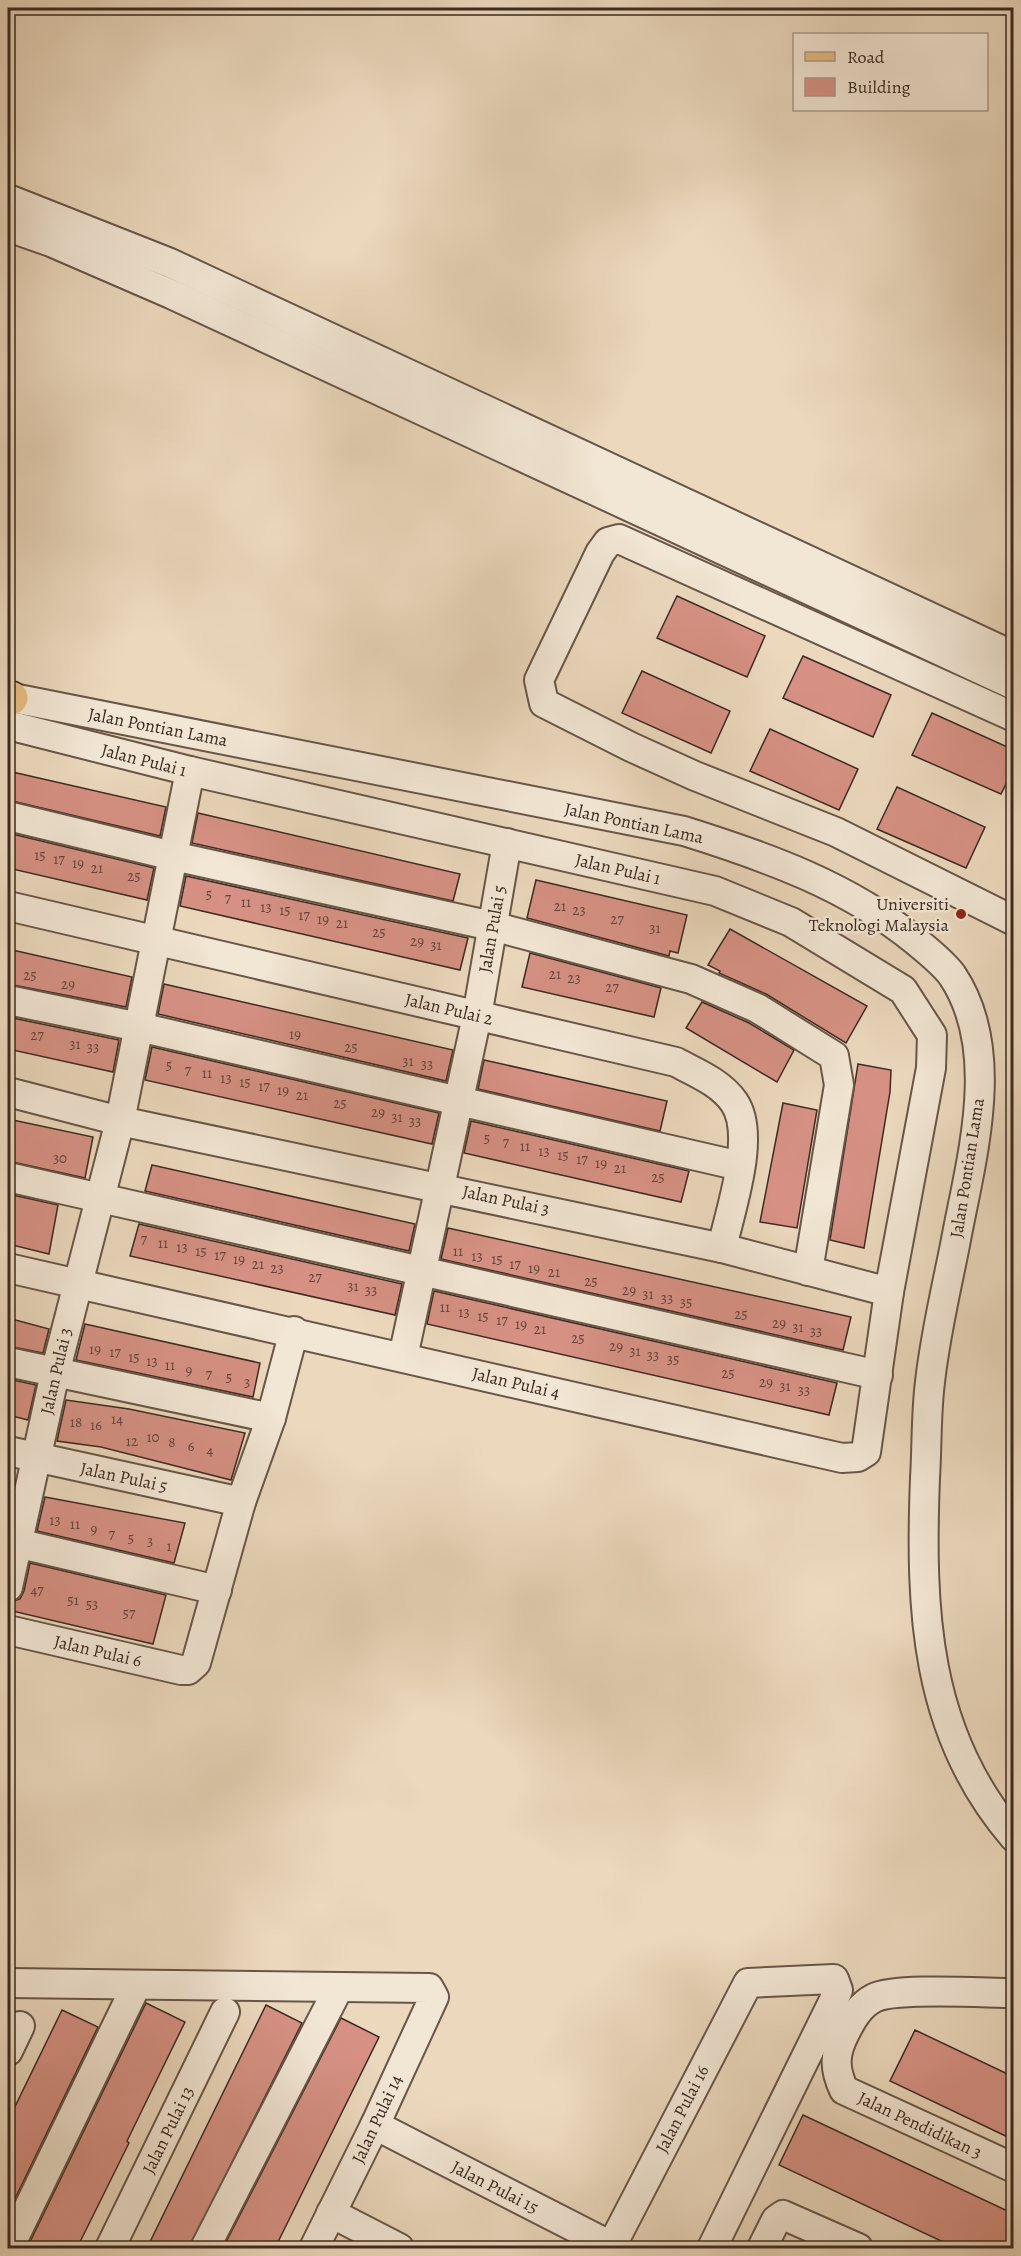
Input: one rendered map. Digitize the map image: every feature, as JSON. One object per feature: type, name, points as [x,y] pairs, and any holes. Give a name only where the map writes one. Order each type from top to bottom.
[{"type":"street","points":[[8,199],[170,263],[1014,656]]},
{"type":"street","points":[[8,227],[51,242],[171,294],[1014,685]]},
{"type":"street","points":[[1014,717],[619,538],[608,542],[600,553],[539,680],[544,703],[695,776],[836,832],[1014,921]]},
{"type":"street","name":"Jalan Pulai 1","points":[[8,704],[190,771],[715,891],[791,922],[903,990],[932,1035],[931,1068],[889,1292]]},
{"type":"street","name":"Jalan Pontian Lama","points":[[8,704],[684,831],[756,854],[819,880],[876,910],[915,940],[951,974],[967,1006],[978,1047],[980,1088],[973,1154],[930,1382],[922,1541],[925,1610],[935,1674],[948,1727],[993,1813],[1014,1837]]},
{"type":"street","points":[[120,1121],[190,771]]},
{"type":"street","points":[[8,816],[173,856],[492,926],[692,979],[757,1008],[834,1056],[839,1085],[808,1270]]},
{"type":"street","name":"Jalan Pulai 5","points":[[403,1357],[477,1016],[507,843]]},
{"type":"street","name":"Jalan Pulai 2","points":[[8,906],[676,1062],[710,1080],[734,1102],[744,1134],[740,1166],[722,1248]]},
{"type":"street","points":[[8,1000],[139,1027],[740,1166]]},
{"type":"street","name":"Jalan Pulai 3","points":[[8,1092],[120,1121],[440,1186],[722,1248],[889,1292]]},
{"type":"street","name":"Jalan Pulai 3","points":[[8,1587],[12,1542],[37,1457],[55,1373],[120,1121]]},
{"type":"street","points":[[8,1178],[421,1274],[878,1375]]},
{"type":"street","name":"Jalan Pulai 4","points":[[8,1268],[842,1458],[858,1458],[866,1452],[889,1292]]},
{"type":"street","points":[[12,1542],[217,1590],[241,1502],[271,1418],[294,1332]]},
{"type":"street","points":[[8,1362],[271,1418]]},
{"type":"street","name":"Jalan Pulai 5","points":[[8,1451],[241,1502]]},
{"type":"street","name":"Jalan Pulai 6","points":[[8,1630],[188,1670],[196,1663],[201,1651],[217,1590]]},
{"type":"street","name":"Jalan Pulai 16","points":[[613,2248],[748,1983],[834,1979],[838,1990],[712,2248]]},
{"type":"street","points":[[8,1983],[338,1989],[205,2248]]},
{"type":"street","points":[[9,2248],[136,1986]]},
{"type":"street","name":"Jalan Pulai 14","points":[[314,2248],[375,2125],[434,1997],[429,1988],[338,1989]]},
{"type":"street","name":"Jalan Pendidikan 3","points":[[1014,1993],[904,1993],[875,1997],[854,2014],[839,2044],[836,2072],[844,2090],[1014,2168]]},
{"type":"street","name":"Jalan Pulai 13","points":[[110,2248],[225,2012]]},
{"type":"street","points":[[8,2051],[20,2026]]},
{"type":"street","name":"Jalan Pulai 15","points":[[375,2125],[613,2248]]},
{"type":"street","points":[[332,2213],[399,2248]]},
{"type":"street","points":[[762,2248],[776,2220],[783,2214],[858,2248]]},
{"type":"building","points":[[677,596],[765,636],[747,677],[657,638]]},
{"type":"building","points":[[803,656],[891,695],[873,737],[783,698]]},
{"type":"building","points":[[642,671],[730,711],[711,753],[622,713]]},
{"type":"building","points":[[932,713],[1014,750],[1014,768],[1001,794],[912,755]]},
{"type":"building","points":[[770,729],[858,769],[839,810],[750,771]]},
{"type":"building","points":[[8,771],[166,807],[160,836],[8,800]]},
{"type":"building","points":[[897,787],[985,827],[966,868],[877,829]]},
{"type":"building","points":[[198,813],[460,874],[453,901],[192,843]]},
{"type":"building","points":[[8,833],[154,868],[147,900],[8,868]]},
{"type":"building","points":[[186,876],[468,938],[460,970],[180,906]]},
{"type":"building","points":[[536,880],[687,915],[678,953],[670,951],[669,956],[527,918]]},
{"type":"building","points":[[730,929],[867,1006],[846,1043],[766,994],[719,973],[720,971],[708,965]]},
{"type":"building","points":[[8,949],[132,977],[126,1007],[8,984]]},
{"type":"building","points":[[530,953],[661,988],[654,1017],[522,987]]},
{"type":"building","points":[[164,984],[453,1050],[446,1081],[158,1014]]},
{"type":"building","points":[[702,1002],[749,1023],[794,1050],[777,1082],[686,1028]]},
{"type":"building","points":[[8,1017],[119,1040],[113,1072],[8,1049]]},
{"type":"building","points":[[152,1047],[439,1113],[432,1144],[145,1080]]},
{"type":"building","points":[[484,1060],[667,1101],[660,1131],[478,1089]]},
{"type":"building","points":[[858,1064],[891,1070],[890,1092],[864,1248],[830,1240]]},
{"type":"building","points":[[783,1103],[817,1110],[797,1228],[760,1222]]},
{"type":"building","points":[[8,1119],[93,1137],[85,1178],[8,1161]]},
{"type":"building","points":[[471,1121],[689,1171],[681,1202],[464,1153]]},
{"type":"building","points":[[152,1165],[415,1224],[409,1251],[145,1191]]},
{"type":"building","points":[[8,1194],[58,1205],[49,1254],[8,1244]]},
{"type":"building","points":[[139,1224],[402,1284],[395,1315],[130,1256]]},
{"type":"building","points":[[448,1228],[851,1317],[843,1350],[441,1259]]},
{"type":"building","points":[[434,1291],[837,1383],[829,1415],[427,1324]]},
{"type":"building","points":[[8,1318],[49,1329],[43,1353],[8,1346]]},
{"type":"building","points":[[85,1324],[260,1363],[253,1397],[76,1360]]},
{"type":"building","points":[[8,1379],[36,1385],[28,1420],[8,1415]]},
{"type":"building","points":[[66,1400],[129,1409],[245,1433],[231,1480],[101,1447],[57,1441]]},
{"type":"building","points":[[45,1497],[185,1523],[174,1563],[37,1531]]},
{"type":"building","points":[[30,1563],[166,1595],[153,1644],[8,1610],[8,1603],[20,1599],[24,1591]]},
{"type":"building","points":[[146,2003],[185,2022],[127,2141],[129,2143],[77,2248],[27,2248]]},
{"type":"building","points":[[266,2005],[302,2023],[189,2248],[147,2248]]},
{"type":"building","points":[[62,2010],[98,2027],[8,2213],[8,2121]]},
{"type":"building","points":[[341,2018],[379,2037],[275,2248],[223,2248]]},
{"type":"building","points":[[915,2030],[1014,2077],[1014,2140],[890,2081]]},
{"type":"building","points":[[803,2115],[1014,2214],[1014,2248],[956,2248],[779,2165]]},
{"type":"place","name":"Universiti Teknologi Malaysia","points":[[961,914]]}]
